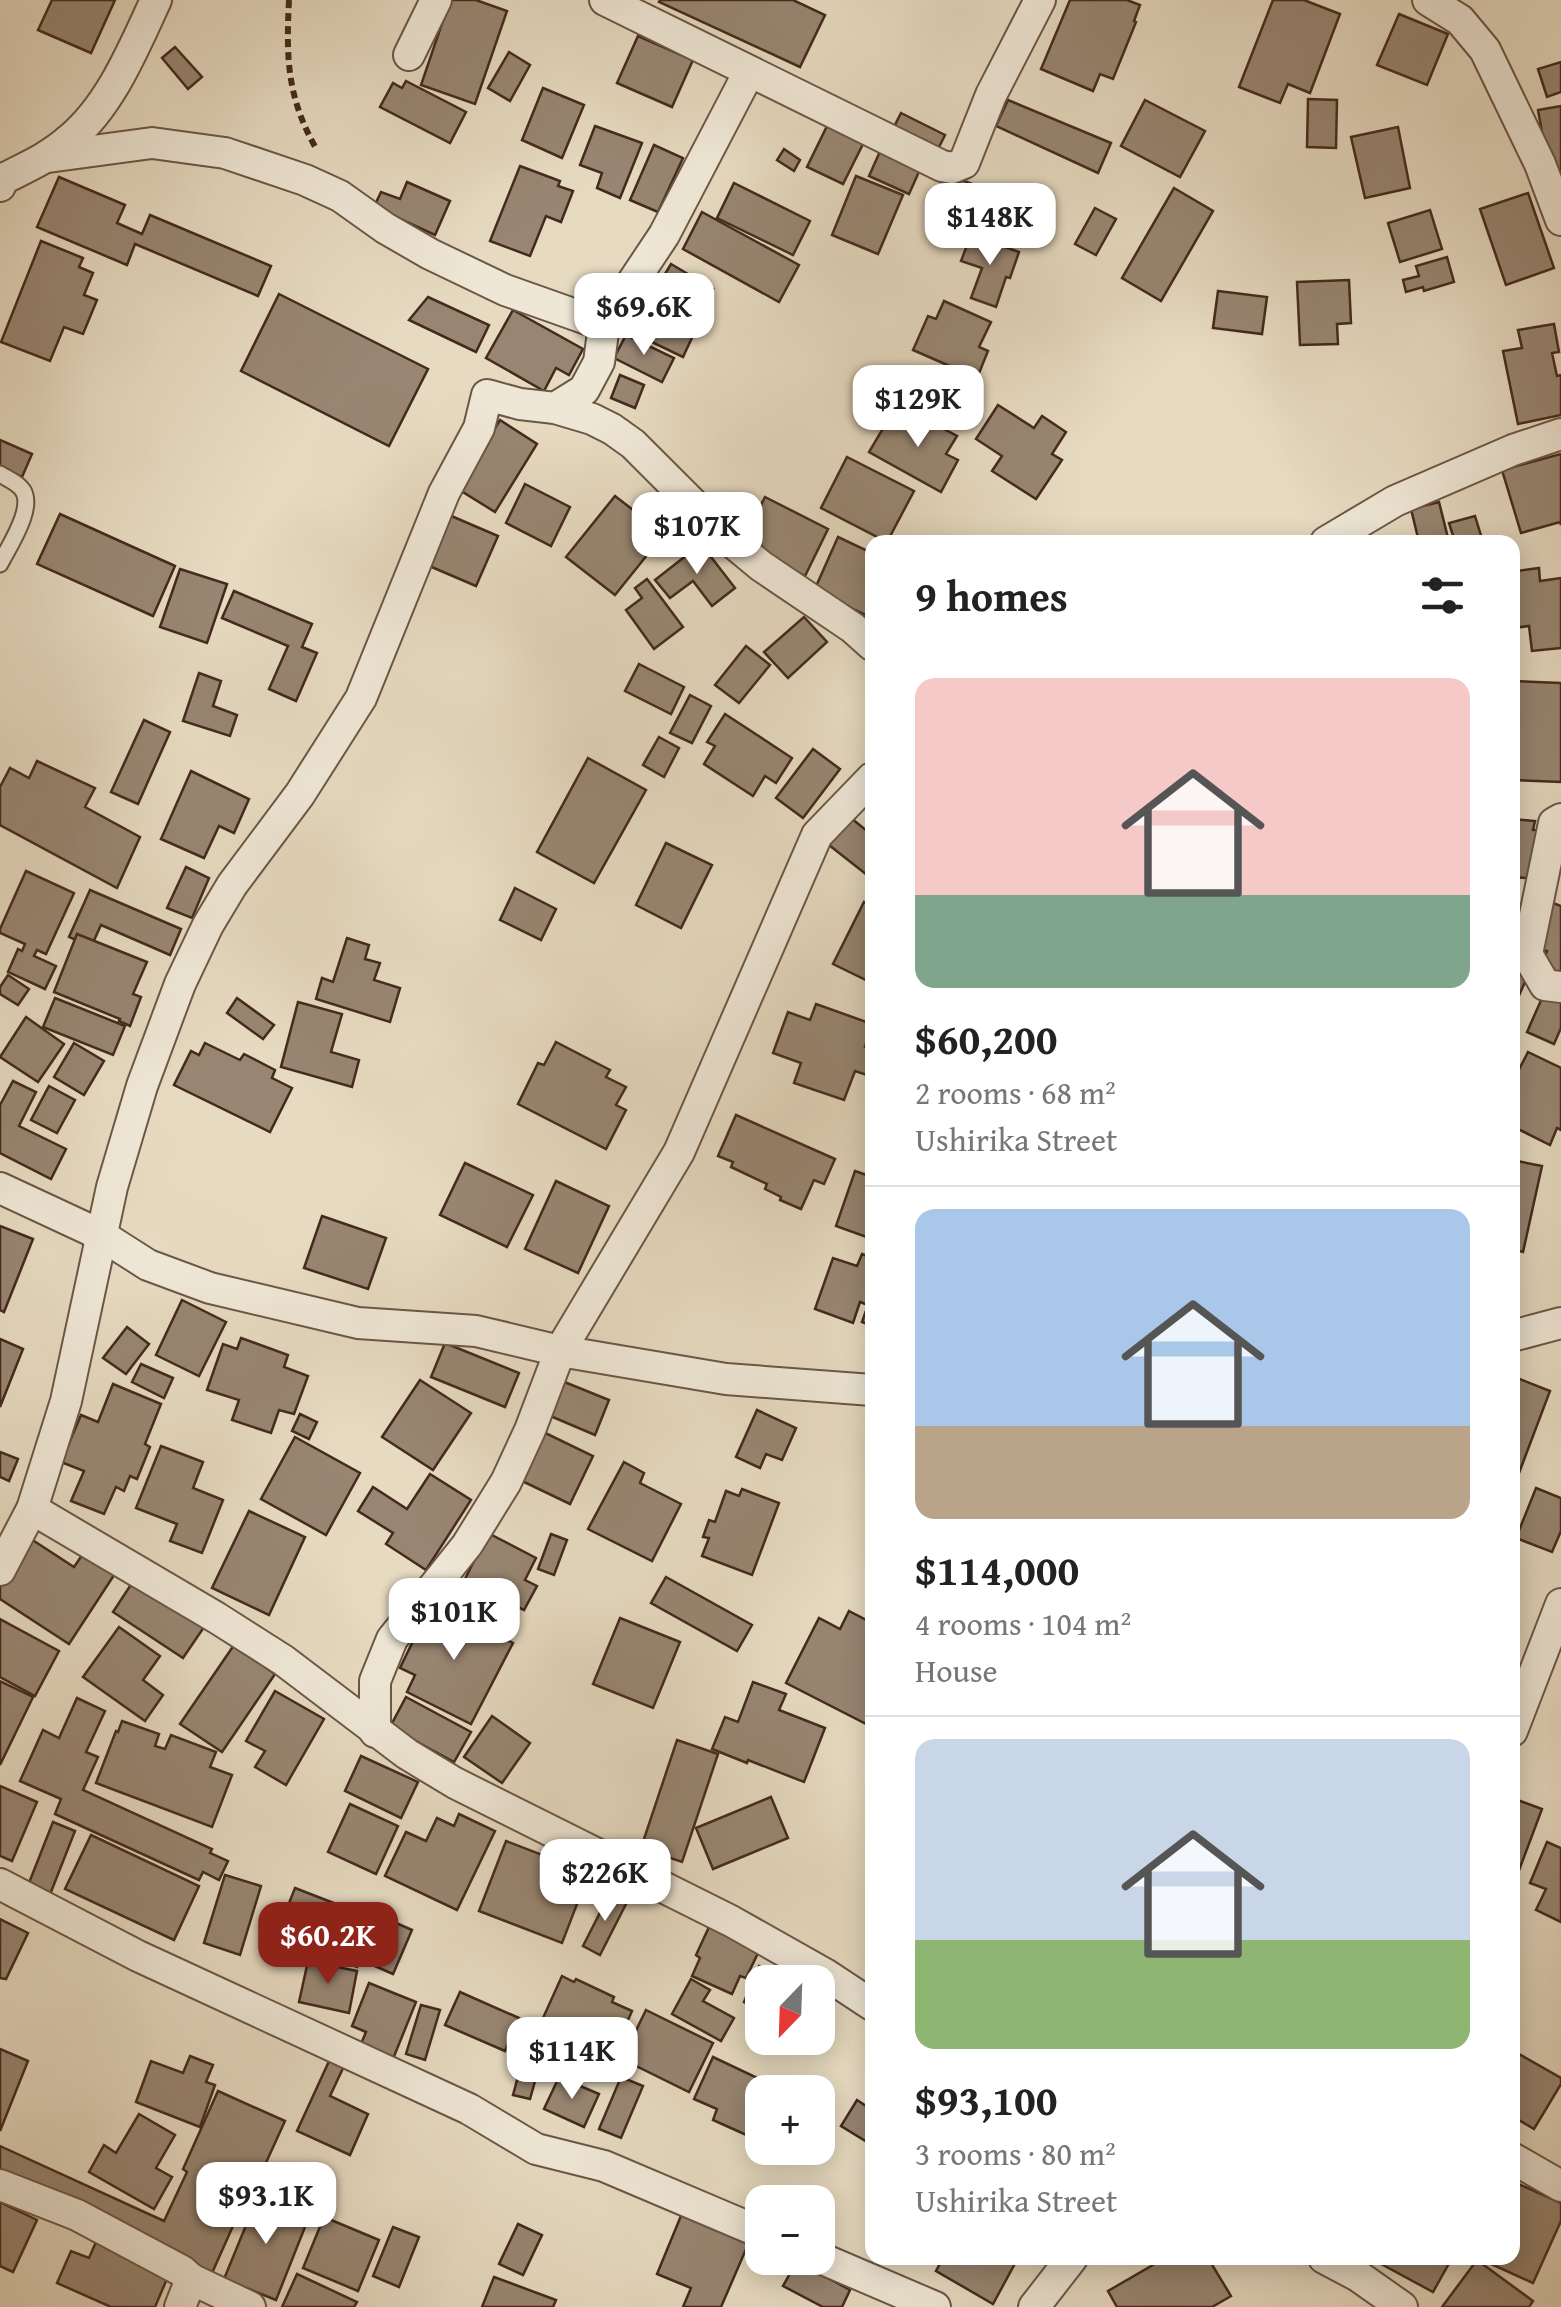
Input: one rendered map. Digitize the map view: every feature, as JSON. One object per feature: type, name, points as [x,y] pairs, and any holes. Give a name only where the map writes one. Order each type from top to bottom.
[{"type":"street","points":[[1,179],[48,157],[72,138],[103,101],[156,0]]},
{"type":"street","points":[[408,55],[436,0]]},
{"type":"street","points":[[605,0],[952,168],[964,163],[991,95],[1040,0]]},
{"type":"street","points":[[1428,0],[1460,20],[1485,50],[1540,164],[1561,220]]},
{"type":"street","points":[[555,408],[584,390],[599,362],[604,325],[664,235],[748,72]]},
{"type":"street","points":[[48,157],[152,143],[226,153],[340,196],[385,228],[505,290],[604,325]]},
{"type":"street","points":[[0,1570],[32,1509],[66,1401],[101,1235],[142,1086],[180,984],[232,885],[300,794],[360,698],[444,493],[479,428],[486,396],[555,408],[592,419],[623,436],[726,537],[865,639]]},
{"type":"street","points":[[1338,535],[1395,501],[1561,434]]},
{"type":"street","points":[[375,1732],[375,1682],[392,1639],[467,1544],[506,1482],[560,1351],[679,1152],[817,835],[865,785]]},
{"type":"street","points":[[1561,818],[1554,823],[1528,954],[1545,985],[1561,988]]},
{"type":"street","points":[[0,1188],[101,1235],[148,1265],[210,1288],[358,1323],[476,1331],[560,1351],[726,1379],[865,1389]]},
{"type":"street","points":[[1520,1334],[1561,1323]]},
{"type":"street","points":[[32,1509],[283,1660],[375,1732],[455,1783],[731,1921],[865,2000]]},
{"type":"street","points":[[1520,1710],[1561,1604]]},
{"type":"street","points":[[0,1884],[138,1956],[469,2109],[536,2150],[604,2166],[745,2226]]},
{"type":"street","points":[[1520,2163],[1561,2186]]},
{"type":"street","points":[[0,2186],[77,2215],[182,2271],[186,2293],[250,2307]]},
{"type":"street","points":[[835,2264],[935,2307]]},
{"type":"street","points":[[1034,2307],[1067,2265]]},
{"type":"street","points":[[1337,2265],[1402,2307]]},
{"type":"lane","points":[[0,474],[22,488],[27,500],[25,513],[0,564]]},
{"type":"path","points":[[289,0],[287,44],[292,89],[306,131],[340,196]]},
{"type":"building","points":[[52,0],[115,0],[91,53],[38,30]]},
{"type":"building","points":[[450,0],[476,0],[507,11],[475,104],[421,85]]},
{"type":"building","points":[[660,0],[793,0],[825,15],[800,67]]},
{"type":"building","points":[[1070,0],[1127,0],[1140,5],[1113,79],[1100,74],[1093,91],[1041,69]]},
{"type":"building","points":[[1273,0],[1304,0],[1340,14],[1310,93],[1288,84],[1280,103],[1239,87]]},
{"type":"building","points":[[1399,14],[1448,34],[1427,85],[1377,65]]},
{"type":"building","points":[[638,36],[693,60],[672,107],[617,83]]},
{"type":"building","points":[[175,47],[202,77],[188,89],[162,58]]},
{"type":"building","points":[[509,52],[530,65],[510,101],[488,88]]},
{"type":"building","points":[[1561,62],[1561,92],[1547,97],[1538,69]]},
{"type":"building","points":[[406,81],[466,112],[450,143],[380,107],[393,83],[402,88]]},
{"type":"building","points":[[543,88],[584,105],[562,158],[522,140]]},
{"type":"building","points":[[1308,99],[1337,100],[1336,148],[1307,147]]},
{"type":"building","points":[[1008,100],[1111,143],[1098,173],[996,126]]},
{"type":"building","points":[[1145,100],[1205,131],[1180,177],[1121,146]]},
{"type":"building","points":[[1561,106],[1561,186],[1552,188],[1538,110]]},
{"type":"building","points":[[901,113],[945,135],[934,157],[890,135]]},
{"type":"building","points":[[829,122],[865,140],[843,184],[807,167]]},
{"type":"building","points":[[595,126],[642,143],[620,198],[597,188],[602,173],[580,165]]},
{"type":"building","points":[[1398,127],[1410,188],[1365,198],[1351,137]]},
{"type":"building","points":[[654,145],[683,158],[658,212],[630,200]]},
{"type":"building","points":[[882,147],[922,165],[909,194],[869,176]]},
{"type":"building","points":[[784,149],[800,160],[794,171],[777,160]]},
{"type":"building","points":[[520,166],[560,181],[558,186],[573,191],[561,222],[546,216],[530,256],[490,241]]},
{"type":"building","points":[[856,176],[903,195],[878,254],[832,235]]},
{"type":"building","points":[[59,177],[125,205],[117,223],[142,234],[150,215],[271,266],[258,296],[135,244],[127,265],[37,227]]},
{"type":"building","points":[[957,178],[997,194],[991,209],[1001,214],[992,234],[934,206],[944,186],[952,190]]},
{"type":"building","points":[[407,182],[450,201],[435,235],[374,207],[381,192],[400,199]]},
{"type":"building","points":[[734,183],[810,221],[793,255],[717,218]]},
{"type":"building","points":[[1174,188],[1213,211],[1161,301],[1122,278]]},
{"type":"building","points":[[1528,193],[1554,268],[1506,285],[1480,209]]},
{"type":"building","points":[[1095,208],[1116,219],[1096,255],[1075,244]]},
{"type":"building","points":[[1430,210],[1442,249],[1400,262],[1388,223]]},
{"type":"building","points":[[702,212],[799,265],[779,302],[683,249]]},
{"type":"building","points":[[971,235],[1019,252],[996,307],[971,298],[982,268],[961,261]]},
{"type":"building","points":[[41,241],[83,258],[79,267],[93,273],[84,295],[97,300],[83,334],[64,327],[50,361],[1,342]]},
{"type":"building","points":[[1447,257],[1454,282],[1406,292],[1403,280],[1419,276],[1416,266]]},
{"type":"building","points":[[671,264],[713,289],[698,314],[656,289]]},
{"type":"building","points":[[637,279],[653,287],[645,304],[696,329],[683,357],[616,325]]},
{"type":"building","points":[[1349,280],[1351,323],[1337,324],[1338,344],[1300,345],[1297,282]]},
{"type":"building","points":[[1218,291],[1267,297],[1262,334],[1213,328]]},
{"type":"building","points":[[279,294],[428,369],[389,446],[241,371]]},
{"type":"building","points":[[428,297],[489,325],[476,352],[409,320]]},
{"type":"building","points":[[944,301],[991,322],[979,347],[988,351],[977,378],[913,350],[928,316],[936,319]]},
{"type":"building","points":[[513,310],[583,349],[569,375],[556,368],[544,391],[486,358]]},
{"type":"building","points":[[1554,324],[1559,352],[1552,353],[1557,376],[1561,375],[1561,415],[1518,424],[1503,351],[1522,348],[1518,330]]},
{"type":"building","points":[[626,335],[674,358],[662,382],[614,358]]},
{"type":"building","points":[[620,375],[644,385],[635,408],[611,398]]},
{"type":"building","points":[[998,405],[1034,428],[1042,416],[1066,432],[1052,454],[1062,460],[1036,499],[992,471],[1002,456],[976,439]]},
{"type":"building","points":[[911,411],[957,436],[946,454],[958,460],[941,492],[869,452],[888,420],[901,428]]},
{"type":"building","points":[[500,420],[537,444],[495,512],[458,489]]},
{"type":"building","points":[[0,440],[32,454],[22,477],[0,467]]},
{"type":"building","points":[[1561,454],[1561,525],[1560,522],[1521,533],[1502,470]]},
{"type":"building","points":[[847,457],[914,491],[891,535],[873,535],[821,508]]},
{"type":"building","points":[[525,484],[570,507],[551,546],[506,523]]},
{"type":"building","points":[[615,496],[664,534],[615,595],[566,557]]},
{"type":"building","points":[[765,497],[828,529],[805,576],[741,545]]},
{"type":"building","points":[[1439,502],[1447,535],[1417,535],[1411,509]]},
{"type":"building","points":[[60,514],[175,566],[153,616],[37,564]]},
{"type":"building","points":[[449,515],[498,536],[476,586],[427,565]]},
{"type":"building","points":[[1475,516],[1481,535],[1453,535],[1449,523]]},
{"type":"building","points":[[838,537],[865,550],[865,615],[814,591]]},
{"type":"building","points":[[701,544],[735,588],[712,606],[693,581],[670,598],[655,580]]},
{"type":"building","points":[[1539,568],[1540,581],[1561,578],[1561,648],[1532,651],[1529,626],[1520,627],[1520,571]]},
{"type":"building","points":[[180,569],[227,584],[207,643],[160,627]]},
{"type":"building","points":[[647,579],[683,627],[654,649],[626,610],[642,598],[635,588]]},
{"type":"building","points":[[234,591],[312,624],[302,647],[317,653],[296,701],[269,689],[288,646],[222,618]]},
{"type":"building","points":[[804,617],[827,642],[788,678],[764,652]]},
{"type":"building","points":[[746,646],[770,665],[739,703],[715,685]]},
{"type":"building","points":[[639,664],[684,687],[671,714],[625,691]]},
{"type":"building","points":[[199,673],[221,681],[213,706],[237,715],[230,736],[183,721]]},
{"type":"building","points":[[1520,681],[1561,683],[1561,782],[1520,780]]},
{"type":"building","points":[[690,695],[711,706],[692,743],[670,733]]},
{"type":"building","points":[[725,714],[792,758],[776,783],[765,776],[753,796],[704,764],[715,746],[707,742]]},
{"type":"building","points":[[144,720],[170,732],[138,804],[111,792]]},
{"type":"building","points":[[659,737],[679,748],[664,777],[643,765]]},
{"type":"building","points":[[813,749],[840,769],[803,818],[776,798]]},
{"type":"building","points":[[588,758],[646,790],[594,883],[537,852]]},
{"type":"building","points":[[37,761],[95,788],[85,807],[140,837],[117,888],[0,825],[0,787],[10,768],[29,778]]},
{"type":"building","points":[[191,771],[249,799],[234,833],[219,826],[204,858],[161,839]]},
{"type":"building","points":[[851,818],[865,829],[865,873],[829,845]]},
{"type":"building","points":[[1520,820],[1535,821],[1533,830],[1544,831],[1541,879],[1520,878]]},
{"type":"building","points":[[666,843],[712,865],[681,928],[636,905]]},
{"type":"building","points":[[186,867],[209,878],[192,918],[167,908]]},
{"type":"building","points":[[26,871],[74,893],[46,954],[37,950],[34,956],[56,966],[45,989],[8,972],[18,949],[22,951],[25,944],[0,933]]},
{"type":"building","points":[[515,888],[556,909],[541,940],[500,920]]},
{"type":"building","points":[[90,890],[181,929],[170,955],[101,925],[91,947],[69,937]]},
{"type":"building","points":[[864,902],[865,902],[865,980],[833,964]]},
{"type":"building","points":[[1553,903],[1561,906],[1561,975],[1541,969],[1547,951],[1539,949]]},
{"type":"building","points":[[77,934],[147,962],[133,994],[141,997],[130,1026],[54,992]]},
{"type":"building","points":[[347,938],[369,945],[365,959],[380,963],[374,980],[400,988],[390,1022],[316,999],[322,978],[333,982]]},
{"type":"building","points":[[1520,969],[1529,973],[1520,993]]},
{"type":"building","points":[[8,975],[29,989],[18,1005],[0,994]]},
{"type":"building","points":[[1546,989],[1561,995],[1561,1028],[1554,1044],[1527,1032]]},
{"type":"building","points":[[55,998],[125,1026],[113,1055],[43,1027]]},
{"type":"building","points":[[237,998],[274,1025],[263,1039],[227,1013]]},
{"type":"building","points":[[298,1002],[342,1014],[331,1052],[359,1060],[352,1087],[281,1067]]},
{"type":"building","points":[[816,1004],[865,1022],[865,1074],[855,1071],[844,1100],[794,1083],[801,1063],[773,1053],[788,1012],[810,1020]]},
{"type":"building","points":[[26,1017],[64,1044],[38,1082],[0,1057]]},
{"type":"building","points":[[556,1042],[610,1070],[606,1077],[626,1087],[616,1105],[626,1110],[606,1149],[518,1104],[538,1063],[544,1065]]},
{"type":"building","points":[[74,1043],[104,1061],[84,1095],[54,1077]]},
{"type":"building","points":[[205,1043],[240,1060],[244,1054],[275,1070],[272,1078],[292,1088],[270,1132],[174,1085],[191,1051],[199,1055]]},
{"type":"building","points":[[1528,1052],[1561,1068],[1561,1130],[1557,1128],[1550,1145],[1520,1130],[1520,1068]]},
{"type":"building","points":[[13,1081],[36,1092],[19,1126],[66,1149],[51,1179],[0,1153],[0,1105]]},
{"type":"building","points":[[49,1086],[75,1100],[57,1133],[31,1120]]},
{"type":"building","points":[[736,1115],[835,1159],[824,1184],[814,1180],[801,1209],[780,1200],[781,1197],[765,1189],[767,1184],[731,1167],[733,1162],[718,1156]]},
{"type":"building","points":[[1520,1162],[1542,1166],[1523,1252],[1520,1251]]},
{"type":"building","points":[[465,1163],[533,1195],[507,1247],[440,1215]]},
{"type":"building","points":[[855,1171],[865,1175],[865,1236],[836,1226]]},
{"type":"building","points":[[556,1181],[609,1206],[578,1273],[525,1249]]},
{"type":"building","points":[[322,1216],[386,1238],[368,1289],[304,1268]]},
{"type":"building","points":[[0,1226],[33,1239],[4,1312],[0,1310]]},
{"type":"building","points":[[862,1254],[865,1255],[865,1304],[860,1302],[853,1323],[815,1309],[833,1258],[857,1266]]},
{"type":"building","points":[[182,1300],[226,1322],[199,1376],[156,1355]]},
{"type":"building","points":[[127,1327],[149,1344],[126,1374],[103,1358]]},
{"type":"building","points":[[241,1338],[288,1355],[284,1367],[308,1376],[294,1414],[279,1410],[271,1433],[232,1420],[239,1400],[207,1390],[223,1344],[237,1349]]},
{"type":"building","points":[[0,1339],[23,1349],[0,1407]]},
{"type":"building","points":[[445,1343],[519,1373],[505,1407],[431,1377]]},
{"type":"building","points":[[141,1364],[173,1378],[164,1398],[132,1382]]},
{"type":"building","points":[[1520,1379],[1550,1391],[1520,1470]]},
{"type":"building","points":[[420,1380],[471,1413],[433,1470],[382,1437]]},
{"type":"building","points":[[562,1381],[609,1400],[595,1435],[548,1415]]},
{"type":"building","points":[[113,1384],[161,1404],[145,1444],[150,1447],[137,1479],[130,1476],[124,1491],[116,1487],[104,1514],[71,1501],[84,1471],[61,1462],[81,1415],[98,1422]]},
{"type":"building","points":[[757,1410],[796,1428],[782,1460],[766,1454],[760,1468],[736,1457]]},
{"type":"building","points":[[300,1414],[317,1422],[309,1439],[292,1431]]},
{"type":"building","points":[[535,1428],[593,1456],[570,1504],[520,1480]]},
{"type":"building","points":[[295,1437],[360,1473],[326,1535],[261,1499]]},
{"type":"building","points":[[161,1446],[203,1462],[193,1488],[223,1500],[202,1553],[170,1541],[177,1524],[136,1508]]},
{"type":"building","points":[[0,1452],[18,1459],[9,1481],[0,1477]]},
{"type":"building","points":[[624,1462],[644,1473],[640,1483],[681,1504],[652,1561],[588,1529]]},
{"type":"building","points":[[430,1474],[471,1500],[426,1570],[386,1544],[393,1533],[358,1511],[373,1487],[407,1509]]},
{"type":"building","points":[[1536,1488],[1561,1498],[1561,1531],[1552,1552],[1520,1540],[1520,1528]]},
{"type":"building","points":[[742,1489],[779,1503],[752,1575],[702,1556],[709,1538],[703,1537],[709,1520],[715,1522],[726,1491],[739,1496]]},
{"type":"building","points":[[249,1511],[305,1537],[269,1615],[212,1588]]},
{"type":"building","points":[[488,1533],[536,1558],[525,1580],[537,1586],[524,1610],[516,1606],[506,1626],[464,1605],[471,1592],[461,1587]]},
{"type":"building","points":[[551,1534],[567,1540],[554,1575],[538,1569]]},
{"type":"building","points":[[31,1539],[74,1567],[87,1548],[118,1569],[69,1644],[0,1599],[0,1587]]},
{"type":"building","points":[[666,1577],[752,1625],[737,1651],[651,1603]]},
{"type":"building","points":[[134,1580],[204,1627],[183,1658],[113,1612]]},
{"type":"building","points":[[432,1602],[513,1643],[471,1724],[407,1692],[415,1675],[400,1668]]},
{"type":"building","points":[[849,1611],[865,1619],[865,1723],[786,1683],[819,1618],[840,1629]]},
{"type":"building","points":[[620,1618],[680,1642],[653,1708],[593,1684]]},
{"type":"building","points":[[0,1619],[59,1651],[35,1696],[0,1677]]},
{"type":"building","points":[[119,1627],[160,1656],[143,1680],[163,1695],[145,1721],[83,1677]]},
{"type":"building","points":[[234,1645],[275,1674],[222,1752],[180,1724]]},
{"type":"building","points":[[0,1681],[33,1697],[0,1765]]},
{"type":"building","points":[[753,1682],[786,1694],[779,1710],[825,1728],[804,1782],[712,1749],[725,1717],[738,1722]]},
{"type":"building","points":[[275,1691],[324,1719],[286,1785],[255,1767],[265,1751],[246,1741]]},
{"type":"building","points":[[406,1697],[471,1732],[454,1762],[390,1727]]},
{"type":"building","points":[[77,1698],[105,1711],[86,1752],[98,1757],[83,1790],[212,1849],[210,1853],[228,1861],[219,1880],[203,1872],[199,1880],[55,1814],[61,1799],[20,1781],[43,1730],[59,1738]]},
{"type":"building","points":[[492,1716],[530,1743],[502,1783],[464,1757]]},
{"type":"building","points":[[122,1721],[159,1734],[155,1746],[165,1749],[171,1735],[216,1752],[210,1767],[232,1775],[212,1827],[96,1783]]},
{"type":"building","points":[[677,1740],[718,1754],[682,1862],[641,1848]]},
{"type":"building","points":[[361,1756],[418,1782],[401,1818],[345,1791]]},
{"type":"building","points":[[0,1786],[37,1802],[12,1861],[0,1856]]},
{"type":"building","points":[[771,1797],[788,1838],[713,1869],[696,1828]]},
{"type":"building","points":[[1520,1801],[1542,1809],[1520,1868]]},
{"type":"building","points":[[350,1804],[398,1826],[376,1874],[328,1852]]},
{"type":"building","points":[[459,1814],[495,1831],[457,1910],[385,1876],[406,1832],[426,1841],[437,1818],[454,1826]]},
{"type":"building","points":[[53,1822],[75,1831],[47,1902],[25,1893]]},
{"type":"building","points":[[91,1835],[199,1886],[174,1940],[65,1889]]},
{"type":"building","points":[[506,1841],[589,1873],[562,1943],[479,1911]]},
{"type":"building","points":[[1547,1842],[1561,1848],[1561,1922],[1536,1910],[1546,1889],[1530,1883]]},
{"type":"building","points":[[225,1875],[261,1886],[240,1955],[204,1943]]},
{"type":"building","points":[[295,1888],[375,1919],[357,1967],[276,1936]]},
{"type":"building","points":[[610,1893],[627,1902],[600,1955],[583,1946]]},
{"type":"building","points":[[0,1919],[28,1933],[6,1979],[0,1978]]},
{"type":"building","points":[[387,1919],[412,1930],[393,1974],[368,1963]]},
{"type":"building","points":[[709,1927],[759,1951],[752,1965],[745,1965],[745,1978],[740,1976],[732,1994],[692,1976],[700,1958],[696,1955]]},
{"type":"building","points":[[308,1961],[357,1971],[349,2013],[299,2002]]},
{"type":"building","points":[[562,1976],[614,1997],[612,2002],[632,2011],[615,2050],[543,2018]]},
{"type":"building","points":[[691,1979],[710,1990],[703,2001],[734,2018],[721,2041],[672,2014]]},
{"type":"building","points":[[369,1983],[416,2002],[393,2059],[360,2046],[366,2032],[352,2026]]},
{"type":"building","points":[[460,1992],[519,2018],[505,2051],[445,2025]]},
{"type":"building","points":[[421,2005],[440,2010],[425,2060],[406,2054]]},
{"type":"building","points":[[646,2010],[713,2043],[689,2092],[622,2059]]},
{"type":"building","points":[[0,2049],[28,2061],[0,2131]]},
{"type":"building","points":[[1520,2055],[1561,2078],[1534,2129],[1520,2121]]},
{"type":"building","points":[[190,2056],[213,2065],[206,2082],[215,2085],[200,2127],[136,2102],[151,2061],[183,2073]]},
{"type":"building","points":[[713,2057],[751,2075],[745,2075],[745,2134],[713,2120],[717,2109],[694,2099]]},
{"type":"building","points":[[330,2059],[344,2066],[330,2096],[368,2114],[350,2155],[297,2131]]},
{"type":"building","points":[[520,2069],[537,2074],[530,2099],[513,2095]]},
{"type":"building","points":[[559,2077],[599,2094],[584,2127],[544,2109]]},
{"type":"building","points":[[621,2077],[643,2086],[621,2138],[599,2129]]},
{"type":"building","points":[[218,2091],[285,2121],[212,2273],[0,2175],[0,2146],[164,2221]]},
{"type":"building","points":[[857,2100],[865,2105],[865,2141],[841,2126]]},
{"type":"building","points":[[139,2114],[175,2135],[156,2168],[172,2177],[154,2209],[89,2172],[104,2145],[116,2153]]},
{"type":"building","points":[[272,2179],[282,2183],[272,2208],[307,2222],[276,2300],[224,2279],[256,2201],[262,2204]]},
{"type":"building","points":[[1520,2185],[1561,2203],[1561,2221],[1533,2283],[1493,2265],[1520,2265]]},
{"type":"building","points":[[0,2202],[37,2220],[13,2272],[0,2266]]},
{"type":"building","points":[[683,2211],[745,2238],[745,2252],[721,2307],[683,2307],[691,2288],[657,2274]]},
{"type":"building","points":[[324,2217],[379,2240],[358,2291],[303,2268]]},
{"type":"building","points":[[518,2224],[542,2235],[523,2275],[499,2264]]},
{"type":"building","points":[[393,2227],[419,2237],[399,2287],[373,2276]]},
{"type":"building","points":[[96,2242],[169,2274],[155,2307],[111,2307],[57,2283],[71,2251],[89,2258]]},
{"type":"building","points":[[939,2265],[1014,2265],[993,2304],[936,2271]]},
{"type":"building","points":[[1153,2265],[1212,2265],[1231,2296],[1212,2307],[1117,2307],[1108,2291]]},
{"type":"building","points":[[1383,2265],[1448,2265],[1433,2292]]},
{"type":"building","points":[[1473,2265],[1484,2265],[1533,2301],[1529,2307],[1442,2307]]},
{"type":"building","points":[[297,2274],[357,2302],[354,2307],[282,2307]]},
{"type":"building","points":[[789,2275],[823,2275],[850,2290],[842,2307],[823,2307],[783,2286]]},
{"type":"building","points":[[494,2277],[556,2300],[553,2307],[482,2307]]}]
